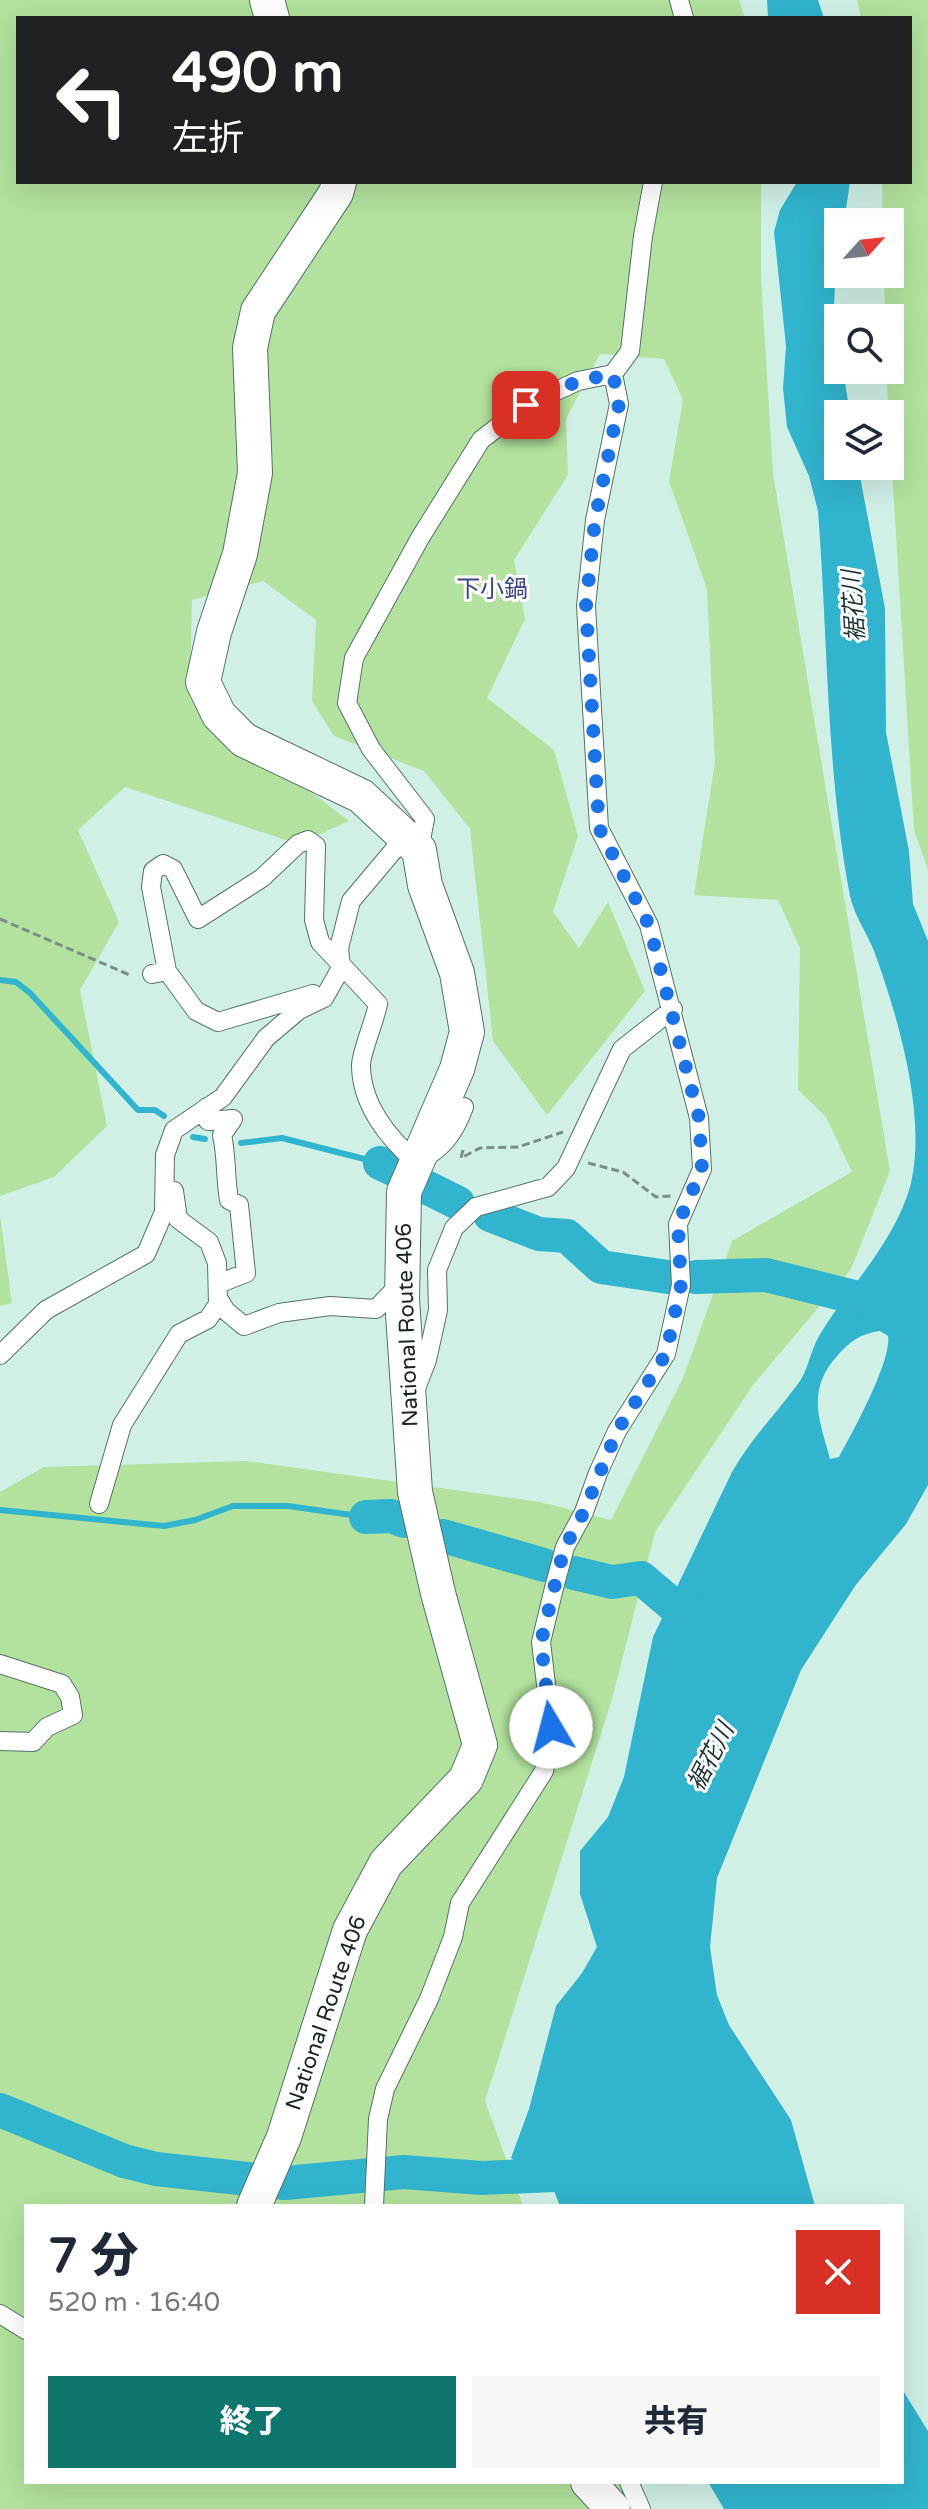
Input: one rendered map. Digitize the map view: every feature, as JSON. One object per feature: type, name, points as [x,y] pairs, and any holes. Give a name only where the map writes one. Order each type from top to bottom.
[{"type":"highway","points":[[338,184],[336,193],[258,311],[250,348],[255,473],[240,554],[214,632],[203,682],[219,715],[244,740],[361,796],[411,844]]},
{"type":"highway","name":"National Route 406","points":[[255,2204],[284,2137],[350,1930],[386,1863],[466,1779],[480,1745],[438,1593],[415,1492],[408,1409],[402,1282],[404,1192],[457,1069],[467,1032],[457,973],[411,844]]},
{"type":"highway","points":[[590,2484],[613,2509]]},
{"type":"street","points":[[0,1355],[46,1310],[146,1254],[164,1212],[165,1155],[174,1130],[223,1097],[266,1038],[299,1010],[324,998],[341,968],[339,948],[351,901],[411,844],[425,819],[371,749],[347,703],[354,658],[420,538],[481,440],[526,405],[578,381],[613,374],[630,351],[643,236],[653,184]]},
{"type":"street","points":[[374,2203],[378,2119],[385,2089],[429,1999],[453,1937],[460,1903],[544,1771],[551,1727],[541,1642],[565,1547],[584,1512],[617,1431],[666,1354],[681,1285],[678,1224],[702,1169],[699,1118],[649,925],[599,828],[586,606],[595,520],[619,404],[613,374]]},
{"type":"street","points":[[329,989],[218,1022],[196,1011],[159,972],[151,887],[153,871],[163,864],[173,869],[198,919],[262,878],[298,844],[308,840],[316,846],[314,920],[320,942],[341,968],[378,1004],[361,1063],[368,1100],[392,1141],[416,1162],[437,1152],[456,1128],[464,1107]]},
{"type":"street","points":[[408,1409],[427,1360],[438,1310],[437,1270],[454,1228],[476,1207],[548,1187],[566,1168],[622,1049],[673,1009]]},
{"type":"street","points":[[99,1504],[122,1425],[179,1334],[208,1319],[218,1291],[246,1273],[239,1205],[229,1200],[225,1176],[228,1160],[222,1135],[233,1119],[208,1121],[207,1107]]},
{"type":"street","points":[[164,1175],[174,1188],[178,1219],[209,1242],[217,1263],[218,1291],[226,1311],[244,1326],[279,1313],[330,1306],[376,1309],[402,1282]]},
{"type":"street","points":[[0,1664],[62,1684],[70,1697],[73,1715],[47,1727],[33,1742],[0,1741]]},
{"type":"street","points":[[0,2314],[24,2329]]},
{"type":"street","points":[[630,2484],[641,2509]]},
{"type":"path","points":[[0,919],[135,976],[159,972]]},
{"type":"green space","points":[[0,0],[739,0],[744,16],[16,16],[16,184],[761,184],[761,277],[773,474],[890,1171],[851,1269],[753,1385],[655,1532],[612,1699],[485,2101],[522,2204],[24,2204],[24,2484],[628,2484],[638,2509],[0,2509],[0,1492],[44,1467],[246,1461],[540,1502],[611,1520],[683,1378],[732,1241],[852,1172],[826,1117],[798,1090],[800,948],[778,900],[694,895],[715,762],[707,589],[669,481],[683,400],[664,359],[600,354],[566,419],[568,475],[514,560],[525,619],[487,698],[554,750],[578,836],[553,912],[579,948],[608,902],[645,991],[547,1115],[493,1041],[470,829],[424,771],[334,736],[312,701],[316,620],[263,581],[192,600],[190,699],[349,821],[298,844],[125,787],[78,830],[119,922],[80,990],[107,1126],[54,1177],[0,1196]]},
{"type":"green space","points":[[857,0],[928,0],[928,870],[914,830],[893,480],[904,480],[904,400],[888,400],[887,384],[904,384],[904,304],[885,304],[884,288],[904,288],[904,208],[883,208],[882,184],[912,184],[912,16],[861,16]]},
{"type":"green space","points":[[0,1215],[12,1303],[0,1306]]},
{"type":"water","points":[[767,0],[818,0],[823,16],[768,16]]},
{"type":"water","name":"裾花川","points":[[796,184],[850,184],[846,208],[824,208],[824,288],[835,288],[834,304],[824,304],[824,384],[845,384],[848,400],[824,400],[824,480],[861,480],[885,608],[886,732],[909,851],[913,904],[928,941],[928,1485],[906,1524],[855,1586],[801,1670],[717,1878],[710,1947],[717,1995],[729,2025],[791,2120],[814,2204],[559,2204],[554,2191],[511,2158],[529,2109],[556,2006],[582,1973],[597,1947],[580,1894],[580,1851],[608,1817],[624,1777],[653,1637],[732,1472],[801,1380],[819,1336],[893,1228],[910,1187],[915,1160],[913,1100],[901,1036],[874,951],[852,903],[842,849],[832,753],[818,511],[809,476],[787,427],[783,388],[786,346],[774,232],[780,210]],"holes":[[[880,1331],[888,1336],[884,1362],[839,1457],[830,1459],[818,1405],[822,1380],[828,1368],[852,1342]]]},
{"type":"water","points":[[904,2392],[928,2431],[928,2509],[724,2509],[709,2484],[904,2484]]},
{"type":"waterway","points":[[0,980],[16,982],[30,993],[138,1110],[155,1110],[164,1116]]},
{"type":"waterway","points":[[193,1137],[205,1139]]},
{"type":"waterway","points":[[241,1143],[282,1138],[380,1163]]},
{"type":"waterway","points":[[380,1163],[393,1169]]},
{"type":"waterway","points":[[426,1187],[458,1203]]},
{"type":"waterway","points":[[490,1215],[539,1234],[567,1236],[601,1267],[668,1277]]},
{"type":"waterway","points":[[696,1277],[766,1275],[862,1299],[928,1311]]},
{"type":"waterway","points":[[0,1510],[164,1526],[195,1520],[233,1506],[288,1506],[366,1517]]},
{"type":"waterway","points":[[366,1517],[391,1516],[404,1521]]},
{"type":"waterway","points":[[443,1536],[544,1565]]},
{"type":"waterway","points":[[574,1573],[612,1582],[641,1578],[681,1612],[701,1609],[708,1617]]},
{"type":"waterway","points":[[0,2110],[124,2161],[156,2169],[285,2183],[404,2172],[481,2178],[577,2174]]},
{"type":"district","name":"下小鍋","points":[[492,589]]},
{"type":"route","points":[[526,405],[578,381],[613,374],[619,404],[595,520],[586,606],[599,828],[649,925],[699,1118],[702,1169],[678,1224],[681,1285],[666,1354],[617,1431],[584,1512],[565,1547],[559,1568],[541,1642],[551,1727]]}]
